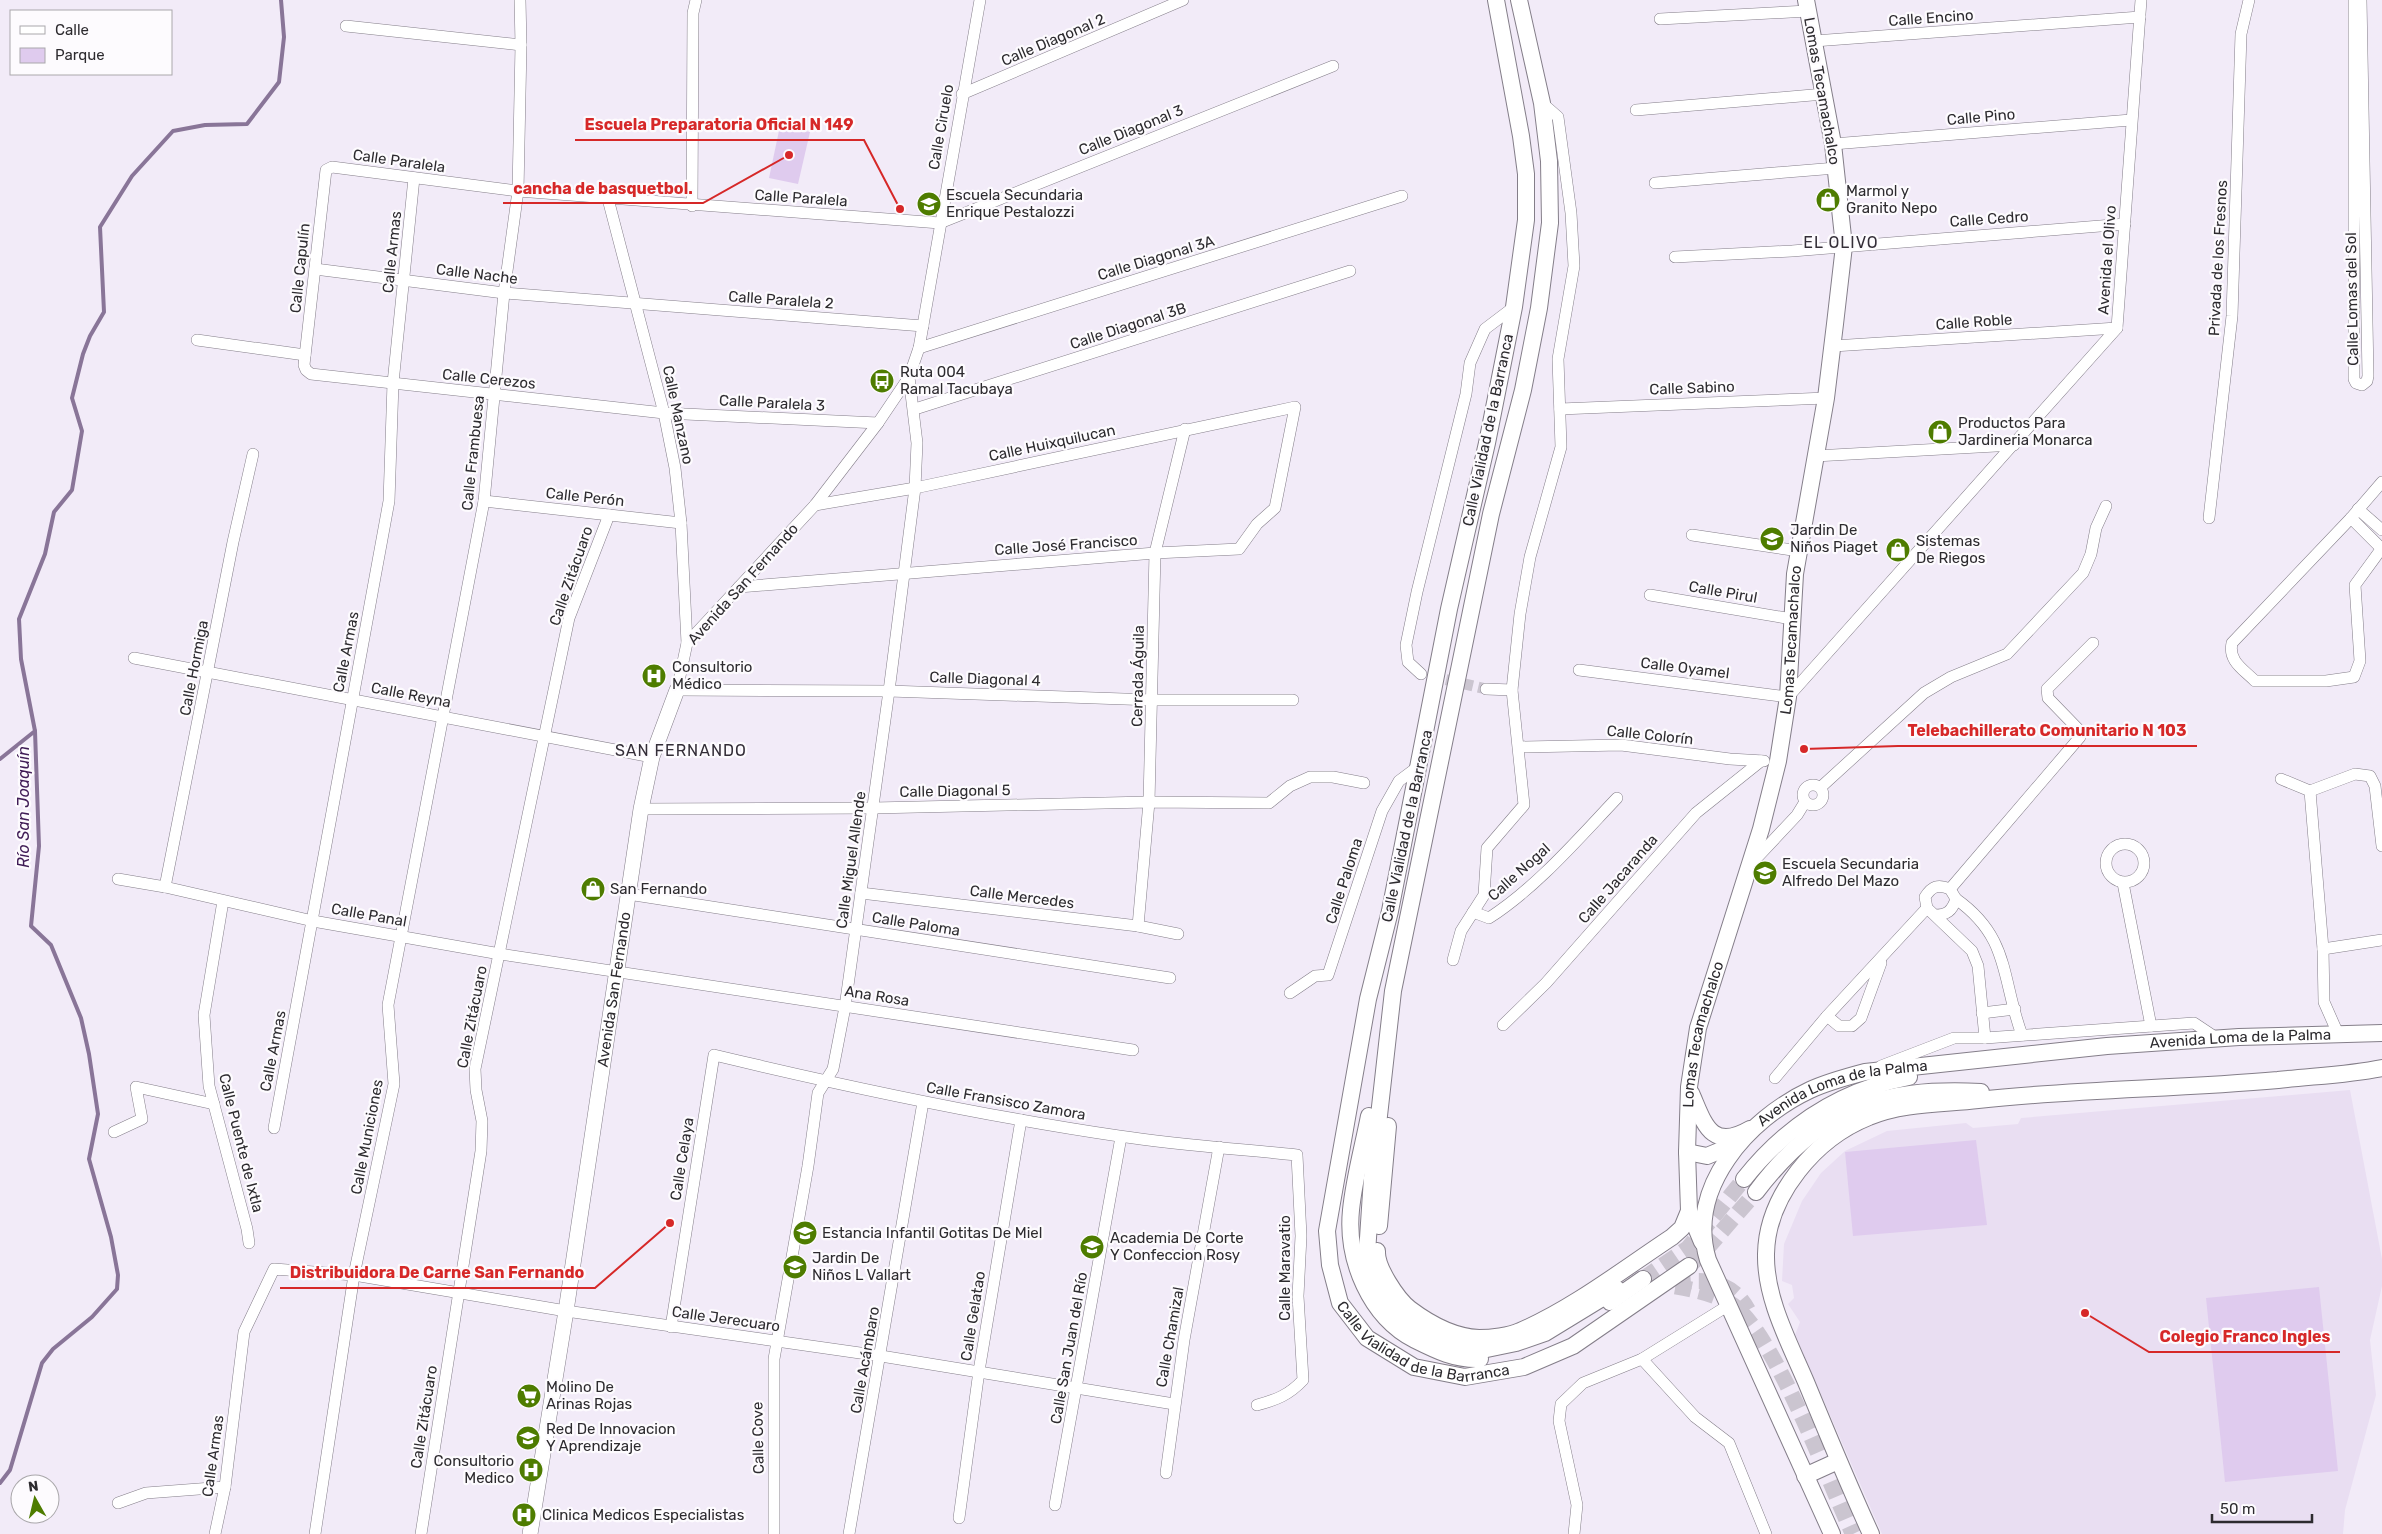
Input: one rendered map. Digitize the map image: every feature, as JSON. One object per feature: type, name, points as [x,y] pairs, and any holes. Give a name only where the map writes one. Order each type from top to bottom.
[{"type":"main road","name":"Calle Vialidad de la Barranca","points":[[1496,0],[1521,136],[1526,174],[1526,220],[1514,307],[1488,442],[1449,609],[1390,911],[1368,999],[1327,1231],[1330,1265],[1340,1303],[1367,1338],[1414,1367],[1465,1377],[1524,1367],[1573,1346],[1645,1287]]},
{"type":"main road","name":"Calle Vialidad de la Barranca","points":[[1386,1061],[1393,991],[1405,927],[1436,788],[1491,514],[1523,390],[1539,308],[1550,223],[1550,162],[1542,103],[1519,0]]},
{"type":"main road","name":"Lomas Tecamachalco","points":[[1702,1242],[1689,1211],[1687,1152],[1689,1087],[1698,1028],[1750,866],[1778,761],[1788,696],[1795,574],[1826,398],[1844,246],[1834,144],[1807,6]]},
{"type":"main road","name":"Avenida Loma de la Palma","points":[[1832,1534],[1708,1260],[1702,1242],[1705,1210],[1711,1189],[1726,1160],[1740,1142],[1790,1101],[1833,1080],[1864,1072],[1999,1056],[2107,1046],[2240,1037],[2334,1036],[2382,1033]]},
{"type":"main road","points":[[1744,1179],[1761,1158],[1788,1132],[1810,1115],[1858,1090],[1885,1081],[1959,1068],[1999,1056]]},
{"type":"main road","points":[[1386,1061],[1388,1130],[1377,1256],[1388,1282],[1403,1304],[1425,1320],[1448,1332],[1479,1338],[1518,1332],[1564,1307],[1672,1237],[1682,1228],[1689,1211]]},
{"type":"main road","points":[[1386,1061],[1369,1117],[1350,1212],[1352,1239],[1361,1279],[1375,1306],[1404,1334],[1451,1357],[1494,1358],[1556,1340],[1645,1287],[1689,1266]]},
{"type":"main road","points":[[1386,1061],[1372,1178],[1367,1253],[1374,1280],[1389,1304],[1405,1321],[1429,1335],[1459,1347],[1487,1349],[1516,1343],[1545,1332],[1617,1289]]},
{"type":"main road","name":"Avenida Loma de la Palma","points":[[1871,1534],[1838,1461],[1778,1315],[1768,1280],[1767,1245],[1771,1222],[1783,1194],[1794,1176],[1813,1155],[1843,1130],[1870,1116],[1894,1110],[2000,1098],[2237,1083],[2343,1074],[2382,1068]]},
{"type":"main road","points":[[1689,1087],[1701,1119],[1708,1129],[1715,1134],[1725,1136],[1739,1135],[1769,1118]]},
{"type":"main road","points":[[1756,1192],[1775,1168],[1799,1145],[1837,1117],[1865,1103],[1889,1096],[1940,1090],[1984,1092],[2000,1098]]},
{"type":"main road","points":[[1687,1152],[1707,1156],[1740,1142]]},
{"type":"main road","points":[[1645,1287],[1672,1284]]},
{"type":"main road","points":[[1805,1476],[1838,1461]]},
{"type":"street","name":"Calle Frambuesa","points":[[444,716],[484,501],[504,293],[518,192],[522,44],[520,0]]},
{"type":"street","points":[[692,206],[693,13],[696,0]]},
{"type":"street","name":"Calle Ciruelo","points":[[909,377],[919,348],[962,94],[980,0]]},
{"type":"street","name":"Calle Diagonal 2","points":[[962,94],[1183,0]]},
{"type":"street","name":"Avenida el Olivo","points":[[1788,696],[2117,328],[2141,0]]},
{"type":"street","name":"Privada de los Fresnos","points":[[2209,518],[2232,316],[2241,34],[2249,0]]},
{"type":"street","name":"Calle Lomas del Sol","points":[[2354,0],[2354,379],[2356,383],[2362,385],[2367,381],[2368,376],[2361,0]]},
{"type":"street","points":[[1660,19],[1807,6]]},
{"type":"street","name":"Calle Encino","points":[[1814,42],[2140,17]]},
{"type":"street","points":[[346,26],[522,44]]},
{"type":"street","name":"Calle Diagonal 3","points":[[940,223],[1333,66]]},
{"type":"street","points":[[1636,110],[1824,94]]},
{"type":"street","points":[[1473,912],[1484,896],[1487,848],[1524,805],[1512,690],[1520,614],[1530,557],[1561,447],[1558,359],[1574,266],[1571,213],[1558,117],[1542,103]]},
{"type":"street","name":"Calle Pino","points":[[1834,144],[2131,120]]},
{"type":"street","name":"Calle Paralela","points":[[332,167],[518,192],[940,223]]},
{"type":"street","name":"Calle Capulín","points":[[311,374],[304,365],[305,355],[326,170],[332,167]]},
{"type":"street","points":[[1655,183],[1836,168]]},
{"type":"street","name":"Calle Armas","points":[[274,1128],[389,501],[393,383],[414,178]]},
{"type":"street","name":"Calle Diagonal 3A","points":[[919,348],[1402,196]]},
{"type":"street","name":"Calle Manzano","points":[[608,199],[664,413],[675,468],[682,523],[687,643]]},
{"type":"street","name":"Calle Cedro","points":[[1675,257],[1792,252],[1844,246],[2125,224]]},
{"type":"street","name":"Calle Nache","points":[[315,269],[504,293],[637,305]]},
{"type":"street","name":"Calle Diagonal 3B","points":[[915,409],[1350,270]]},
{"type":"street","name":"Calle Paralela 2","points":[[637,305],[923,326]]},
{"type":"street","points":[[1421,674],[1408,662],[1406,645],[1416,592],[1466,394],[1470,363],[1485,329],[1514,307]]},
{"type":"street","name":"Calle Roble","points":[[1833,346],[2117,328]]},
{"type":"street","points":[[197,340],[305,355]]},
{"type":"street","name":"Calle Cerezos","points":[[311,374],[664,413]]},
{"type":"street","name":"Calle Miguel Allende","points":[[778,1342],[818,1093],[823,1081],[833,1069],[845,1007],[889,691],[915,488],[918,443],[915,409],[909,377]]},
{"type":"street","name":"Avenida San Fernando","points":[[530,1534],[566,1311],[640,809],[652,757],[677,690],[687,643],[815,505],[878,423],[909,377]]},
{"type":"street","name":"Calle Sabino","points":[[1560,409],[1826,398]]},
{"type":"street","name":"Calle Huixquilucan","points":[[815,505],[915,488],[1295,407]]},
{"type":"street","name":"Calle José Francisco","points":[[739,587],[904,572],[1155,553],[1235,550],[1242,545],[1257,524],[1275,508],[1295,407]]},
{"type":"street","name":"Calle Paralela 3","points":[[664,413],[878,423]]},
{"type":"street","name":"Cerrada Águila","points":[[1138,926],[1149,802],[1153,700],[1155,553],[1185,429]]},
{"type":"street","points":[[1815,456],[2014,445]]},
{"type":"street","name":"Calle Hormiga","points":[[166,887],[233,542],[253,454]]},
{"type":"street","points":[[2354,514],[2382,549],[2355,585],[2360,661],[2354,677],[2326,681],[2255,681],[2233,660],[2230,652],[2232,643],[2382,482]]},
{"type":"street","name":"Calle Perón","points":[[484,501],[682,523]]},
{"type":"street","points":[[1750,866],[1794,819],[1805,802],[1812,806],[1820,802],[1824,795],[1821,788],[1924,693],[1950,678],[2007,654],[2083,573],[2092,554],[2096,528],[2106,506]]},
{"type":"street","points":[[2354,514],[2382,530]]},
{"type":"street","name":"Calle Zitácuaro","points":[[421,1534],[481,1151],[482,1121],[476,1090],[475,1069],[570,618],[609,515]]},
{"type":"street","points":[[1692,535],[1799,551]]},
{"type":"street","name":"Calle Pirul","points":[[1650,594],[1792,619]]},
{"type":"street","points":[[1931,911],[1945,915],[1953,909],[1953,894],[2080,737],[2080,731],[2048,698],[2048,689],[2093,643]]},
{"type":"street","name":"Calle Reyna","points":[[134,658],[352,698],[652,757]]},
{"type":"street","name":"Calle Oyamel","points":[[1579,670],[1788,696]]},
{"type":"street","points":[[1486,689],[1512,690]]},
{"type":"street","name":"Calle Diagonal 4","points":[[677,690],[889,691],[1153,700],[1293,700]]},
{"type":"street","name":"Calle Municiones","points":[[315,1534],[354,1275],[394,1084],[388,1005],[444,716]]},
{"type":"street","name":"Calle Colorín","points":[[1519,748],[1621,745],[1730,759],[1778,761]]},
{"type":"street","name":"Calle Jacaranda","points":[[1503,1025],[1546,983],[1696,813],[1762,761]]},
{"type":"street","name":"Calle Paloma","points":[[1290,993],[1315,976],[1328,975],[1382,811],[1399,781],[1419,766]]},
{"type":"street","points":[[2282,779],[2310,791],[2355,774],[2370,776],[2375,786],[2382,846]]},
{"type":"street","name":"Calle Diagonal 5","points":[[640,809],[873,808],[1149,802],[1269,803],[1290,786],[1310,778],[1333,777],[1364,783]]},
{"type":"street","points":[[2310,791],[2323,949],[2324,1002],[2334,1036]]},
{"type":"street","name":"Calle Nogal","points":[[1453,960],[1461,931],[1473,912],[1489,918],[1506,908],[1549,868],[1617,798]]},
{"type":"street","name":"Calle Panal","points":[[118,878],[166,887],[313,921],[500,954],[616,971]]},
{"type":"street","points":[[2124,883],[2150,1026]]},
{"type":"street","points":[[1985,1038],[1978,966],[1972,951],[1931,911],[1925,897],[1931,888],[1940,885],[1973,911],[1998,948],[2005,965],[2022,1035]]},
{"type":"street","name":"Calle Mercedes","points":[[861,893],[1138,926],[1178,934]]},
{"type":"street","name":"Calle Paloma","points":[[628,894],[1170,978]]},
{"type":"street","name":"Calle Puente de Ixtla","points":[[223,901],[204,1015],[209,1086],[247,1229],[249,1244]]},
{"type":"street","points":[[1775,1078],[1827,1016],[1884,956],[1931,911]]},
{"type":"street","points":[[2323,949],[2382,940]]},
{"type":"street","points":[[1827,1016],[1839,1026],[1852,1026],[1861,1018],[1884,956]]},
{"type":"street","name":"Ana Rosa","points":[[616,971],[1133,1050]]},
{"type":"street","points":[[1982,1013],[2015,1009]]},
{"type":"street","points":[[1864,1072],[1954,1038],[1985,1038],[2194,1023],[2218,1039]]},
{"type":"street","name":"Calle Fransisco Zamora","points":[[714,1055],[823,1081],[1021,1120],[1121,1137],[1296,1155]]},
{"type":"street","name":"Calle Celaya","points":[[671,1326],[714,1055]]},
{"type":"street","points":[[114,1132],[142,1119],[136,1087],[214,1104]]},
{"type":"street","name":"Calle Acámbaro","points":[[849,1534],[923,1102]]},
{"type":"street","name":"Calle Gelatao","points":[[959,1518],[979,1372],[1021,1120]]},
{"type":"street","name":"Calle San Juan del Río","points":[[1055,1505],[1121,1137]]},
{"type":"street","name":"Calle Chamizal","points":[[1166,1473],[1174,1404],[1219,1147]]},
{"type":"street","name":"Calle Maravatio","points":[[1257,1404],[1279,1399],[1294,1390],[1303,1380],[1298,1296],[1301,1236],[1296,1155]]},
{"type":"street","name":"Calle Armas","points":[[215,1534],[225,1487],[244,1332],[274,1269]]},
{"type":"street","name":"Calle Jerecuaro","points":[[274,1269],[354,1275],[566,1311],[881,1356],[1174,1404]]},
{"type":"street","points":[[1574,1534],[1578,1505],[1559,1420],[1560,1404],[1584,1383],[1642,1359],[1729,1305]]},
{"type":"street","name":"Calle Cove","points":[[774,1534],[772,1376],[778,1342]]},
{"type":"street","points":[[1642,1359],[1695,1417],[1729,1444],[1766,1534]]},
{"type":"street","points":[[118,1503],[146,1493],[225,1487]]},
{"type":"shaded area","points":[[2350,1090],[2382,1259],[2382,1286],[2370,1340],[2376,1395],[2345,1510],[2343,1534],[1882,1534],[1795,1335],[1800,1322],[1788,1304],[1794,1298],[1792,1285],[1782,1281],[1784,1244],[1802,1201],[1821,1173],[1845,1151],[1887,1131],[1966,1123],[1973,1128],[2018,1124],[2021,1118]]},
{"type":"green space","points":[[780,126],[810,132],[798,184],[769,178]]},
{"type":"green space","points":[[1976,1140],[1987,1225],[1853,1236],[1845,1152]]},
{"type":"green space","points":[[2319,1287],[2338,1471],[2225,1482],[2206,1298]]},
{"type":"waterway","name":"Río San Joaquín","points":[[0,759],[35,731],[21,659],[19,619],[45,554],[54,512],[72,490],[82,431],[72,398],[83,354],[90,336],[104,312],[100,227],[132,176],[173,131],[205,125],[247,124],[279,82],[284,37],[281,0]]},
{"type":"waterway","name":"Río San Joaquín","points":[[0,1483],[10,1470],[42,1363],[53,1349],[92,1317],[117,1289],[118,1275],[111,1237],[89,1159],[98,1114],[89,1054],[81,1018],[51,945],[31,926],[39,846],[35,731]]},
{"type":"tunnel","points":[[1430,676],[1486,689]]},
{"type":"tunnel","points":[[1643,1279],[1688,1248],[1744,1179]]},
{"type":"tunnel","points":[[1689,1266],[1703,1253],[1756,1192]]},
{"type":"tunnel","points":[[1675,1284],[1697,1281],[1726,1287],[1742,1300],[1748,1310]]},
{"type":"tunnel","points":[[1652,1282],[1691,1289],[1719,1298],[1728,1302],[1745,1317],[1763,1341],[1781,1372],[1853,1534]]},
{"type":"place","name":"cancha de basquetbol.","points":[[789,155]]},
{"type":"place","name":"Marmol y Granito Nepo","points":[[1828,200]]},
{"type":"place","name":"Escuela Secundaria Enrique Pestalozzi","points":[[929,204]]},
{"type":"place","name":"Escuela Preparatoria Oficial N 149","points":[[900,209]]},
{"type":"place","name":"Ruta 004 Ramal Tacubaya","points":[[882,381]]},
{"type":"place","name":"Productos Para Jardineria Monarca","points":[[1940,432]]},
{"type":"place","name":"Jardin De Niños Piaget","points":[[1772,539]]},
{"type":"place","name":"Sistemas De Riegos","points":[[1898,550]]},
{"type":"place","name":"Consultorio Médico","points":[[654,676]]},
{"type":"place","name":"Telebachillerato Comunitario N 103","points":[[1804,749]]},
{"type":"place","name":"Escuela Secundaria Alfredo Del Mazo","points":[[1765,873]]},
{"type":"place","name":"San Fernando","points":[[593,889]]},
{"type":"place","name":"Distribuidora De Carne San Fernando","points":[[670,1223]]},
{"type":"place","name":"Estancia Infantil Gotitas De Miel","points":[[805,1233]]},
{"type":"place","name":"Academia De Corte Y Confeccion Rosy","points":[[1092,1247]]},
{"type":"place","name":"Jardin De Niños L Vallart","points":[[795,1267]]},
{"type":"place","name":"Colegio Franco Ingles","points":[[2085,1313]]},
{"type":"place","name":"Molino De Arinas Rojas","points":[[529,1396]]},
{"type":"place","name":"Red De Innovacion Y Aprendizaje","points":[[528,1438]]},
{"type":"place","name":"Consultorio Medico","points":[[531,1470]]},
{"type":"place","name":"Clinica Medicos Especialistas","points":[[524,1515]]},
{"type":"district","name":"EL OLIVO","points":[[1841,242]]},
{"type":"district","name":"SAN FERNANDO","points":[[681,750]]}]
